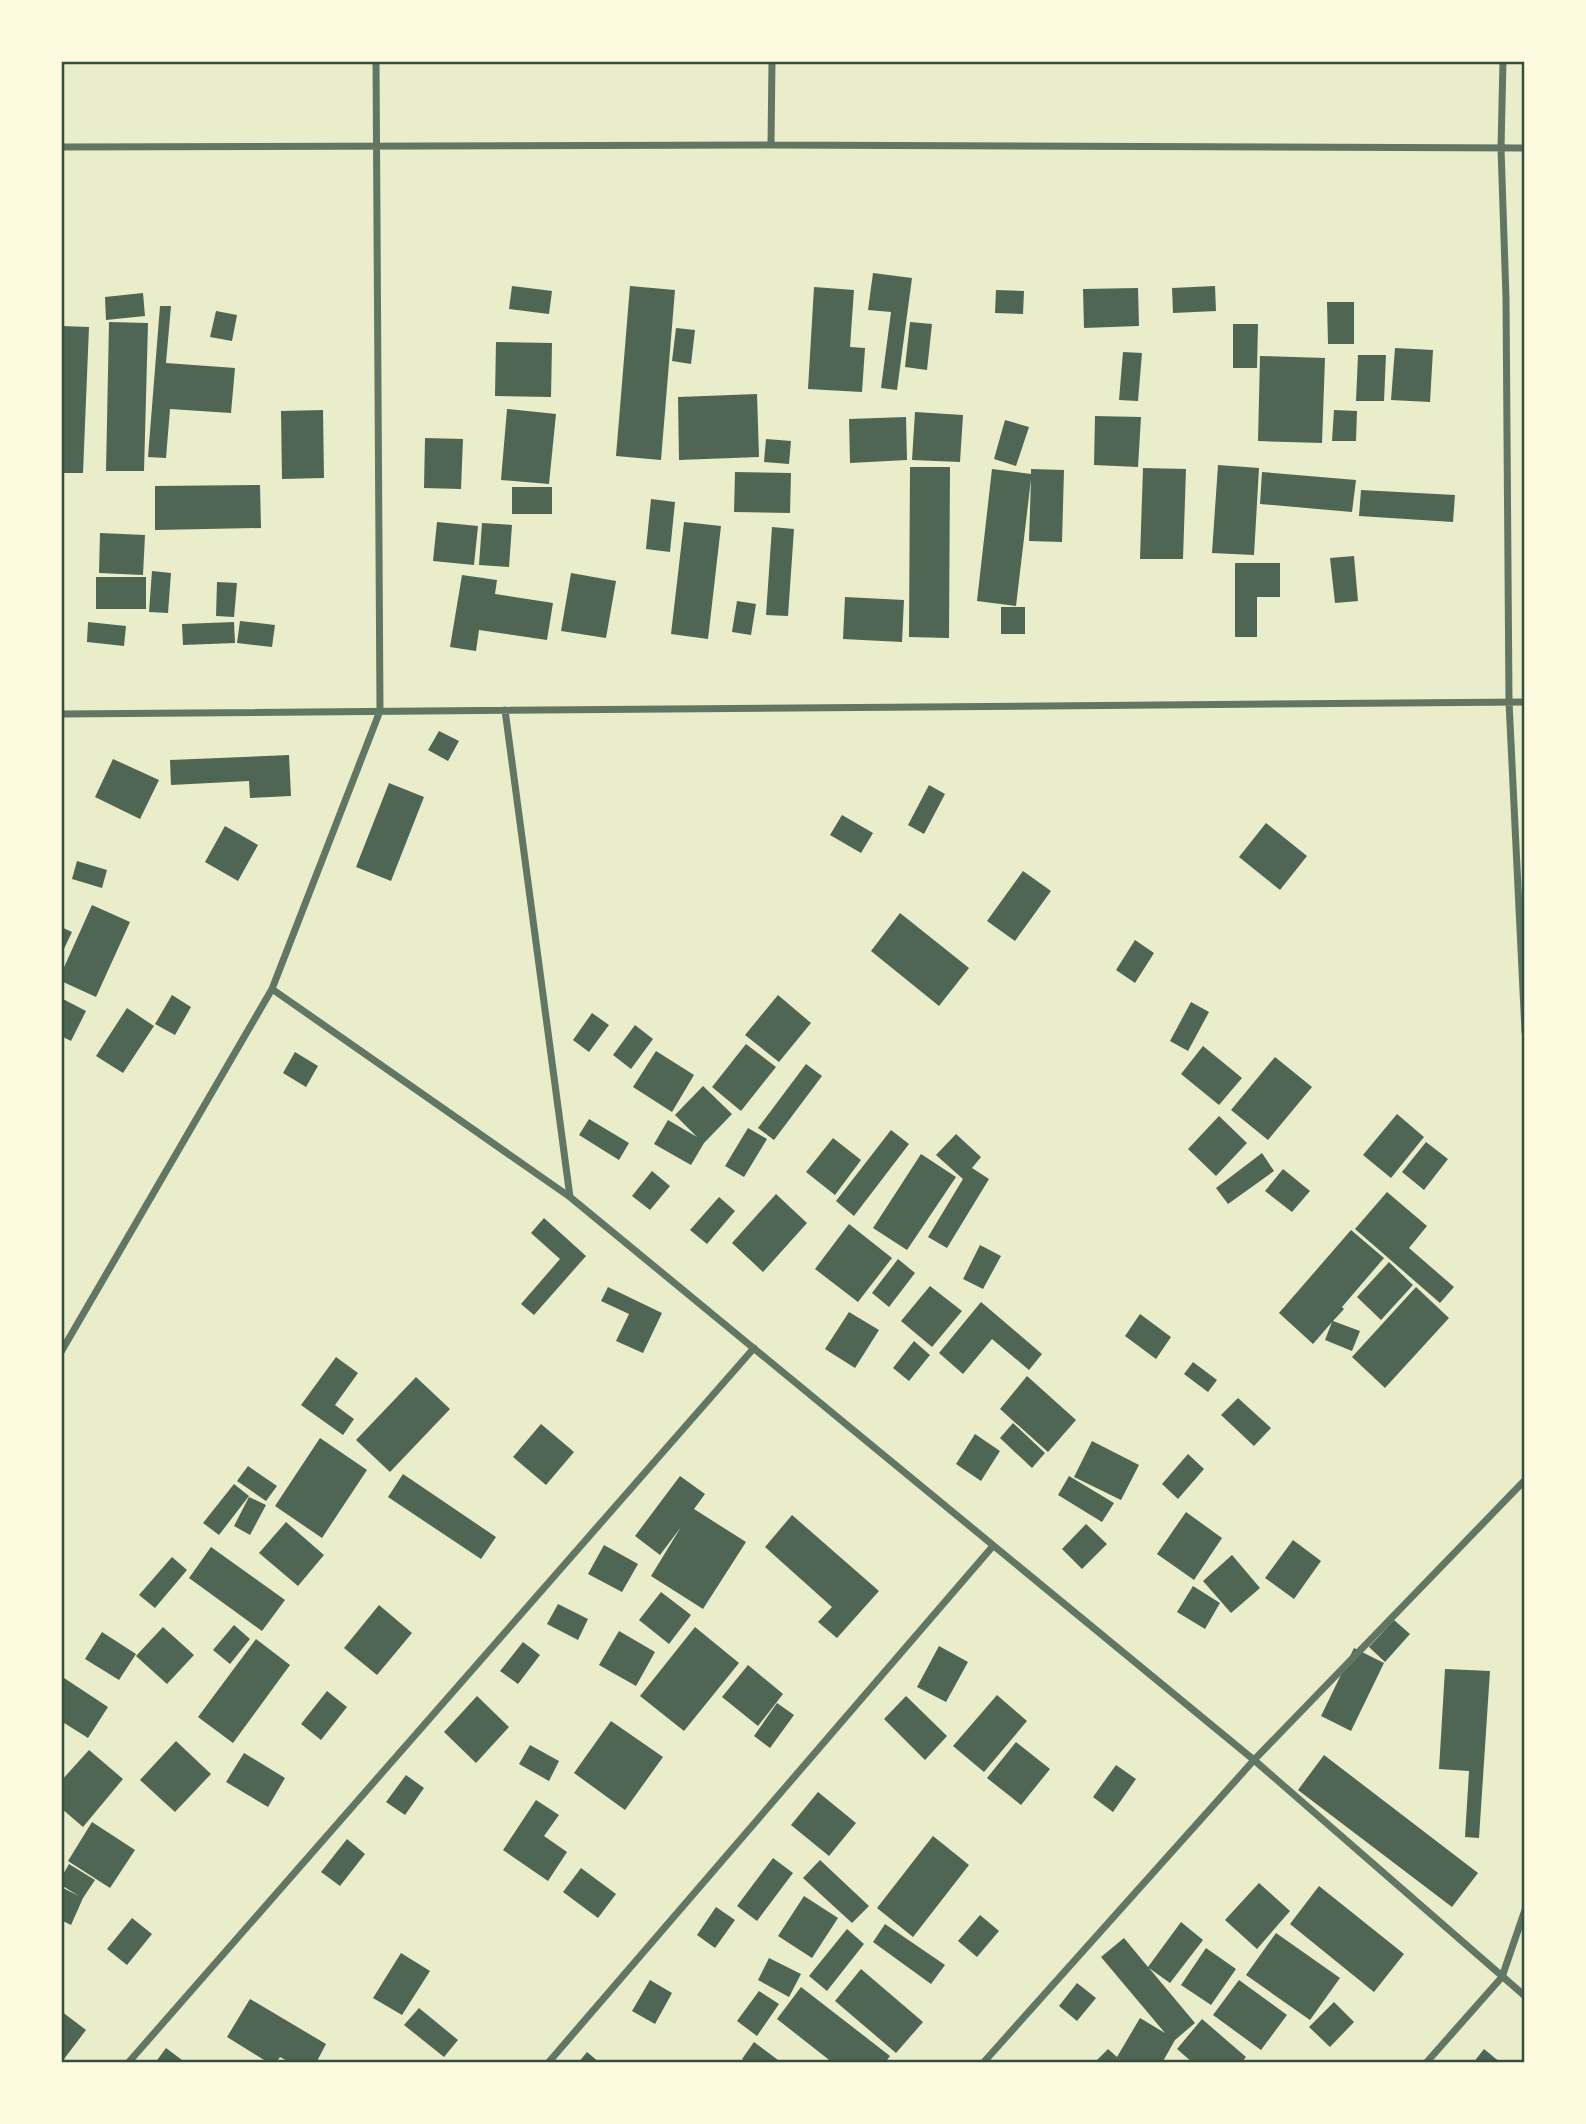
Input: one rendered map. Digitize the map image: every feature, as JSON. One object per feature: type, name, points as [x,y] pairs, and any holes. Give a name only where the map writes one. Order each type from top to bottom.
[{"type":"street","points":[[61,1352],[272,989],[380,711],[376,61]]},
{"type":"street","points":[[771,145],[772,61]]},
{"type":"street","points":[[1503,61],[1501,148],[1506,298],[1509,702],[1525,1032]]},
{"type":"street","points":[[61,146],[1525,148]]},
{"type":"street","points":[[61,714],[1525,702]]},
{"type":"street","points":[[505,710],[570,1196]]},
{"type":"street","points":[[272,989],[570,1196],[1254,1760],[1525,1996]]},
{"type":"street","points":[[128,2063],[754,1348]]},
{"type":"street","points":[[983,2063],[1254,1760],[1525,1480]]},
{"type":"street","points":[[548,2063],[993,1546]]},
{"type":"street","points":[[1426,2063],[1503,1977],[1525,1910]]},
{"type":"building","points":[[873,273],[912,278],[897,390],[881,388],[891,312],[868,310]]},
{"type":"building","points":[[512,286],[552,291],[549,314],[509,309]]},
{"type":"building","points":[[630,286],[675,290],[661,460],[616,456]]},
{"type":"building","points":[[1215,286],[1216,311],[1173,313],[1172,288]]},
{"type":"building","points":[[814,287],[854,290],[850,347],[865,348],[862,392],[808,389]]},
{"type":"building","points":[[1138,288],[1139,326],[1084,328],[1083,289]]},
{"type":"building","points":[[996,290],[1024,291],[1023,314],[995,313]]},
{"type":"building","points":[[143,293],[145,316],[106,320],[105,297]]},
{"type":"building","points":[[1327,302],[1354,302],[1354,344],[1328,344]]},
{"type":"building","points":[[160,306],[171,306],[166,363],[235,368],[231,413],[170,409],[166,458],[148,457]]},
{"type":"building","points":[[216,311],[237,315],[232,341],[210,337]]},
{"type":"building","points":[[109,322],[148,323],[144,471],[106,471]]},
{"type":"building","points":[[910,322],[932,324],[927,370],[905,367]]},
{"type":"building","points":[[1233,324],[1258,324],[1257,368],[1233,368]]},
{"type":"building","points":[[61,326],[89,327],[83,473],[61,473]]},
{"type":"building","points":[[676,328],[695,330],[691,364],[672,361]]},
{"type":"building","points":[[496,342],[552,343],[551,397],[495,396]]},
{"type":"building","points":[[1395,348],[1433,350],[1430,402],[1391,400]]},
{"type":"building","points":[[1123,352],[1142,353],[1138,401],[1119,400]]},
{"type":"building","points":[[1358,355],[1386,355],[1384,401],[1356,401]]},
{"type":"building","points":[[1260,356],[1325,358],[1322,443],[1258,441]]},
{"type":"building","points":[[757,394],[759,457],[679,460],[678,397]]},
{"type":"building","points":[[507,409],[556,414],[549,484],[501,480]]},
{"type":"building","points":[[323,410],[324,478],[282,479],[281,411]]},
{"type":"building","points":[[1334,410],[1357,411],[1356,441],[1332,441]]},
{"type":"building","points":[[915,412],[963,415],[960,462],[912,460]]},
{"type":"building","points":[[1095,416],[1141,417],[1138,467],[1094,465]]},
{"type":"building","points":[[906,417],[907,460],[850,463],[849,419]]},
{"type":"building","points":[[1005,420],[1029,427],[1016,466],[994,459]]},
{"type":"building","points":[[425,438],[463,439],[461,489],[424,488]]},
{"type":"building","points":[[766,439],[791,441],[789,464],[764,462]]},
{"type":"building","points":[[1218,465],[1259,468],[1254,555],[1212,553]]},
{"type":"building","points":[[910,467],[950,467],[949,638],[909,637]]},
{"type":"building","points":[[1143,468],[1186,469],[1183,559],[1140,559]]},
{"type":"building","points":[[992,469],[1031,474],[1031,469],[1064,470],[1062,542],[1029,541],[1031,479],[1016,606],[977,601]]},
{"type":"building","points":[[735,472],[791,473],[790,513],[734,512]]},
{"type":"building","points":[[1262,472],[1356,480],[1352,512],[1260,504]]},
{"type":"building","points":[[260,485],[261,528],[155,530],[155,486]]},
{"type":"building","points":[[512,487],[552,487],[552,514],[512,514]]},
{"type":"building","points":[[1361,490],[1455,495],[1453,522],[1359,516]]},
{"type":"building","points":[[651,499],[675,502],[670,552],[646,549]]},
{"type":"building","points":[[437,522],[478,526],[474,565],[433,561]]},
{"type":"building","points":[[684,522],[721,526],[708,639],[671,634]]},
{"type":"building","points":[[482,523],[512,525],[509,567],[479,565]]},
{"type":"building","points":[[772,527],[794,529],[788,616],[766,615]]},
{"type":"building","points":[[100,533],[145,535],[143,575],[99,573]]},
{"type":"building","points":[[1354,556],[1358,601],[1335,603],[1330,558]]},
{"type":"building","points":[[1235,563],[1280,563],[1280,597],[1257,597],[1257,637],[1235,637]]},
{"type":"building","points":[[152,571],[171,573],[168,613],[149,612]]},
{"type":"building","points":[[571,573],[616,581],[606,638],[561,631]]},
{"type":"building","points":[[462,575],[497,580],[495,594],[553,603],[547,640],[479,630],[476,651],[450,647]]},
{"type":"building","points":[[96,577],[146,577],[146,609],[96,609]]},
{"type":"building","points":[[217,582],[237,583],[234,617],[216,616]]},
{"type":"building","points":[[845,597],[904,600],[902,642],[843,639]]},
{"type":"building","points":[[737,601],[756,604],[751,635],[732,632]]},
{"type":"building","points":[[1001,607],[1025,607],[1025,634],[1001,634]]},
{"type":"building","points":[[240,621],[275,625],[272,647],[237,643]]},
{"type":"building","points":[[88,622],[126,626],[124,646],[87,642]]},
{"type":"building","points":[[234,622],[235,643],[183,645],[182,624]]},
{"type":"building","points":[[439,731],[459,741],[448,761],[428,750]]},
{"type":"building","points":[[289,755],[291,796],[250,798],[249,781],[171,785],[170,760]]},
{"type":"building","points":[[113,759],[159,780],[140,819],[95,797]]},
{"type":"building","points":[[389,783],[424,797],[391,881],[356,867]]},
{"type":"building","points":[[929,785],[945,794],[924,834],[908,825]]},
{"type":"building","points":[[842,815],[873,833],[861,853],[830,835]]},
{"type":"building","points":[[1266,823],[1307,856],[1280,890],[1239,857]]},
{"type":"building","points":[[225,826],[258,845],[238,881],[205,862]]},
{"type":"building","points":[[77,861],[107,870],[102,888],[72,879]]},
{"type":"building","points":[[1023,871],[1051,891],[1015,941],[987,921]]},
{"type":"building","points":[[92,905],[130,922],[96,997],[61,981],[61,974]]},
{"type":"building","points":[[900,913],[969,968],[939,1006],[871,951]]},
{"type":"building","points":[[61,927],[72,932],[61,955]]},
{"type":"building","points":[[1135,940],[1154,953],[1135,983],[1116,970]]},
{"type":"building","points":[[172,995],[191,1007],[175,1035],[155,1024]]},
{"type":"building","points":[[778,995],[811,1023],[779,1062],[745,1035]]},
{"type":"building","points":[[61,998],[86,1011],[71,1041],[61,1036]]},
{"type":"building","points":[[1191,1002],[1209,1012],[1188,1051],[1170,1041]]},
{"type":"building","points":[[127,1008],[154,1026],[123,1073],[96,1056]]},
{"type":"building","points":[[592,1013],[609,1025],[589,1052],[573,1040]]},
{"type":"building","points":[[635,1025],[653,1039],[631,1069],[613,1055]]},
{"type":"building","points":[[746,1044],[776,1067],[741,1111],[712,1087]]},
{"type":"building","points":[[1203,1046],[1242,1078],[1219,1105],[1181,1074]]},
{"type":"building","points":[[656,1051],[694,1075],[672,1112],[633,1087]]},
{"type":"building","points":[[295,1052],[318,1066],[306,1087],[283,1073]]},
{"type":"building","points":[[1275,1057],[1312,1087],[1268,1140],[1231,1110]]},
{"type":"building","points":[[806,1064],[822,1076],[774,1140],[758,1128]]},
{"type":"building","points":[[703,1086],[732,1114],[704,1143],[691,1165],[654,1144],[668,1120],[697,1137],[675,1115]]},
{"type":"building","points":[[1397,1114],[1424,1137],[1391,1178],[1363,1155]]},
{"type":"building","points":[[1219,1116],[1247,1143],[1216,1176],[1188,1149]]},
{"type":"building","points":[[589,1119],[629,1143],[619,1160],[579,1135]]},
{"type":"building","points":[[748,1128],[767,1139],[744,1177],[725,1166]]},
{"type":"building","points":[[891,1130],[909,1144],[854,1216],[836,1201]]},
{"type":"building","points":[[956,1134],[981,1157],[972,1168],[989,1179],[947,1248],[928,1237],[963,1179],[936,1155]]},
{"type":"building","points":[[833,1138],[861,1160],[835,1195],[806,1172]]},
{"type":"building","points":[[1426,1142],[1448,1159],[1424,1190],[1402,1172]]},
{"type":"building","points":[[1262,1153],[1274,1171],[1228,1204],[1216,1188]]},
{"type":"building","points":[[921,1154],[956,1177],[907,1250],[873,1228]]},
{"type":"building","points":[[1283,1169],[1310,1191],[1292,1212],[1265,1191]]},
{"type":"building","points":[[652,1171],[670,1186],[650,1210],[632,1196]]},
{"type":"building","points":[[1387,1192],[1427,1226],[1409,1248],[1454,1287],[1440,1303],[1355,1229]]},
{"type":"building","points":[[776,1194],[807,1223],[763,1272],[732,1243]]},
{"type":"building","points":[[719,1197],[735,1211],[707,1244],[690,1230]]},
{"type":"building","points":[[544,1218],[586,1256],[534,1315],[521,1304],[560,1259],[531,1233]]},
{"type":"building","points":[[849,1224],[892,1258],[858,1302],[815,1269]]},
{"type":"building","points":[[1351,1230],[1384,1258],[1333,1321],[1360,1331],[1352,1351],[1325,1340],[1332,1322],[1313,1344],[1279,1313]]},
{"type":"building","points":[[980,1245],[1001,1256],[983,1289],[963,1279]]},
{"type":"building","points":[[898,1259],[915,1273],[889,1307],[872,1293]]},
{"type":"building","points":[[1389,1262],[1413,1285],[1381,1320],[1357,1297]]},
{"type":"building","points":[[930,1286],[962,1311],[932,1347],[901,1321]]},
{"type":"building","points":[[608,1287],[662,1313],[643,1353],[616,1341],[629,1314],[601,1301]]},
{"type":"building","points":[[1416,1287],[1449,1318],[1385,1388],[1352,1357]]},
{"type":"building","points":[[981,1302],[1042,1354],[1029,1370],[992,1339],[963,1374],[939,1353]]},
{"type":"building","points":[[849,1312],[879,1330],[855,1368],[825,1349]]},
{"type":"building","points":[[1140,1314],[1171,1337],[1156,1359],[1125,1336]]},
{"type":"building","points":[[914,1341],[930,1355],[909,1381],[893,1368]]},
{"type":"building","points":[[336,1357],[358,1373],[335,1405],[354,1419],[343,1435],[301,1405]]},
{"type":"building","points":[[1193,1362],[1217,1380],[1208,1392],[1184,1374]]},
{"type":"building","points":[[1027,1376],[1076,1420],[1048,1452],[1000,1409]]},
{"type":"building","points":[[416,1377],[450,1409],[390,1472],[356,1440]]},
{"type":"building","points":[[1238,1398],[1271,1428],[1254,1446],[1221,1415]]},
{"type":"building","points":[[1013,1423],[1045,1453],[1032,1468],[1000,1438]]},
{"type":"building","points":[[541,1424],[574,1452],[546,1485],[513,1457]]},
{"type":"building","points":[[975,1434],[1000,1451],[981,1481],[956,1464]]},
{"type":"building","points":[[320,1438],[367,1470],[322,1538],[275,1506]]},
{"type":"building","points":[[1092,1441],[1139,1465],[1121,1500],[1074,1477]]},
{"type":"building","points":[[1188,1454],[1204,1469],[1178,1499],[1162,1484]]},
{"type":"building","points":[[248,1466],[277,1486],[266,1501],[237,1481]]},
{"type":"building","points":[[403,1474],[496,1537],[481,1559],[388,1497]]},
{"type":"building","points":[[680,1476],[705,1494],[694,1509],[746,1542],[703,1609],[651,1576],[681,1527],[660,1555],[635,1536]]},
{"type":"building","points":[[1069,1476],[1114,1503],[1102,1522],[1058,1495]]},
{"type":"building","points":[[234,1484],[249,1496],[219,1535],[203,1523]]},
{"type":"building","points":[[249,1497],[266,1505],[250,1535],[234,1526]]},
{"type":"building","points":[[1186,1512],[1222,1538],[1194,1580],[1157,1554]]},
{"type":"building","points":[[792,1515],[879,1591],[837,1638],[818,1622],[832,1607],[765,1547]]},
{"type":"building","points":[[286,1522],[324,1555],[298,1586],[259,1553]]},
{"type":"building","points":[[1086,1524],[1107,1544],[1082,1569],[1062,1549]]},
{"type":"building","points":[[1293,1540],[1321,1561],[1294,1599],[1265,1578]]},
{"type":"building","points":[[604,1545],[638,1564],[622,1592],[588,1574]]},
{"type":"building","points":[[211,1547],[285,1600],[262,1631],[189,1578]]},
{"type":"building","points":[[1232,1555],[1260,1588],[1231,1613],[1203,1581]]},
{"type":"building","points":[[172,1557],[187,1570],[155,1608],[139,1595]]},
{"type":"building","points":[[1193,1586],[1220,1603],[1205,1629],[1177,1612]]},
{"type":"building","points":[[661,1592],[691,1615],[669,1644],[639,1620]]},
{"type":"building","points":[[558,1604],[588,1619],[578,1640],[547,1624]]},
{"type":"building","points":[[379,1605],[412,1633],[377,1675],[344,1648]]},
{"type":"building","points":[[1394,1620],[1410,1634],[1385,1662],[1369,1647]]},
{"type":"building","points":[[234,1625],[250,1639],[230,1664],[213,1650]]},
{"type":"building","points":[[163,1627],[194,1655],[167,1684],[136,1656]]},
{"type":"building","points":[[695,1627],[739,1663],[684,1731],[640,1696]]},
{"type":"building","points":[[619,1631],[655,1652],[636,1686],[599,1665]]},
{"type":"building","points":[[102,1632],[136,1654],[119,1680],[85,1659]]},
{"type":"building","points":[[256,1639],[290,1665],[233,1743],[198,1717]]},
{"type":"building","points":[[523,1642],[540,1655],[518,1684],[500,1671]]},
{"type":"building","points":[[939,1646],[968,1662],[946,1702],[917,1687]]},
{"type":"building","points":[[1354,1648],[1384,1663],[1351,1731],[1321,1716]]},
{"type":"building","points":[[748,1665],[783,1694],[758,1726],[722,1697]]},
{"type":"building","points":[[1445,1669],[1490,1671],[1479,1838],[1465,1837],[1469,1771],[1439,1769]]},
{"type":"building","points":[[61,1676],[108,1707],[88,1738],[61,1721]]},
{"type":"building","points":[[327,1691],[347,1707],[321,1740],[301,1724]]},
{"type":"building","points":[[997,1695],[1027,1721],[984,1772],[953,1746]]},
{"type":"building","points":[[477,1696],[509,1727],[476,1763],[444,1732]]},
{"type":"building","points":[[906,1696],[947,1736],[925,1760],[884,1719]]},
{"type":"building","points":[[777,1703],[794,1715],[770,1748],[754,1736]]},
{"type":"building","points":[[611,1721],[663,1757],[625,1810],[574,1773]]},
{"type":"building","points":[[176,1741],[211,1774],[175,1812],[140,1780]]},
{"type":"building","points":[[1016,1742],[1050,1769],[1021,1805],[987,1778]]},
{"type":"building","points":[[530,1745],[559,1761],[549,1781],[519,1764]]},
{"type":"building","points":[[89,1750],[123,1779],[83,1827],[61,1808],[61,1781]]},
{"type":"building","points":[[244,1753],[285,1778],[268,1807],[226,1782]]},
{"type":"building","points":[[1324,1755],[1478,1873],[1452,1907],[1298,1790]]},
{"type":"building","points":[[1116,1765],[1136,1779],[1113,1812],[1093,1797]]},
{"type":"building","points":[[406,1775],[424,1788],[405,1815],[386,1802]]},
{"type":"building","points":[[818,1792],[856,1823],[829,1856],[791,1825]]},
{"type":"building","points":[[536,1800],[559,1815],[544,1836],[567,1852],[548,1881],[503,1850]]},
{"type":"building","points":[[92,1822],[135,1850],[110,1888],[68,1861]]},
{"type":"building","points":[[933,1836],[969,1865],[913,1937],[877,1908]]},
{"type":"building","points":[[347,1839],[365,1854],[340,1886],[321,1872]]},
{"type":"building","points":[[773,1858],[793,1873],[757,1921],[737,1906]]},
{"type":"building","points":[[820,1860],[869,1906],[852,1923],[803,1878]]},
{"type":"building","points":[[69,1864],[95,1880],[83,1898],[71,1925],[61,1920],[61,1887],[79,1896],[61,1885],[61,1878]]},
{"type":"building","points":[[581,1868],[616,1894],[598,1918],[563,1892]]},
{"type":"building","points":[[1259,1883],[1290,1911],[1257,1949],[1225,1920]]},
{"type":"building","points":[[1319,1886],[1404,1954],[1374,1992],[1290,1924]]},
{"type":"building","points":[[804,1896],[838,1918],[812,1958],[778,1936]]},
{"type":"building","points":[[716,1907],[735,1920],[715,1948],[697,1935]]},
{"type":"building","points":[[980,1915],[999,1931],[977,1957],[958,1941]]},
{"type":"building","points":[[132,1918],[152,1934],[127,1965],[107,1949]]},
{"type":"building","points":[[1181,1922],[1203,1940],[1170,1983],[1149,1968],[1195,2023],[1175,2040],[1162,2063],[1125,2063],[1119,2059],[1122,2063],[1094,2063],[1108,2049],[1117,2057],[1140,2018],[1165,2033],[1101,1957],[1124,1938],[1148,1967]]},
{"type":"building","points":[[885,1924],[945,1965],[931,1984],[873,1942]]},
{"type":"building","points":[[847,1929],[864,1944],[827,1991],[809,1976]]},
{"type":"building","points":[[1276,1933],[1340,1978],[1310,2020],[1246,1975]]},
{"type":"building","points":[[1206,1948],[1236,1969],[1211,2005],[1181,1985]]},
{"type":"building","points":[[401,1953],[430,1971],[402,2015],[373,1998]]},
{"type":"building","points":[[769,1958],[801,1974],[789,1997],[758,1980]]},
{"type":"building","points":[[861,1969],[923,2022],[896,2053],[835,2001]]},
{"type":"building","points":[[650,1980],[672,1993],[655,2024],[632,2011]]},
{"type":"building","points":[[1239,1980],[1287,2015],[1261,2050],[1213,2015]]},
{"type":"building","points":[[1077,1983],[1096,1998],[1077,2021],[1059,2006]]},
{"type":"building","points":[[801,1987],[890,2056],[885,2063],[833,2063],[777,2019]]},
{"type":"building","points":[[759,1991],[779,2004],[757,2036],[737,2021]]},
{"type":"building","points":[[250,1999],[326,2044],[316,2063],[291,2063],[280,2057],[276,2063],[269,2063],[227,2037]]},
{"type":"building","points":[[1334,2002],[1354,2022],[1330,2047],[1309,2027]]},
{"type":"building","points":[[419,2008],[458,2040],[444,2057],[404,2025]]},
{"type":"building","points":[[61,2011],[86,2030],[61,2063]]},
{"type":"building","points":[[1202,2019],[1246,2057],[1241,2063],[1193,2063],[1177,2049]]},
{"type":"building","points":[[754,2042],[782,2063],[747,2063],[742,2059]]},
{"type":"building","points":[[166,2048],[186,2063],[155,2063]]},
{"type":"building","points":[[1484,2049],[1501,2063],[1473,2063]]},
{"type":"building","points":[[587,2052],[600,2063],[578,2063]]}]
